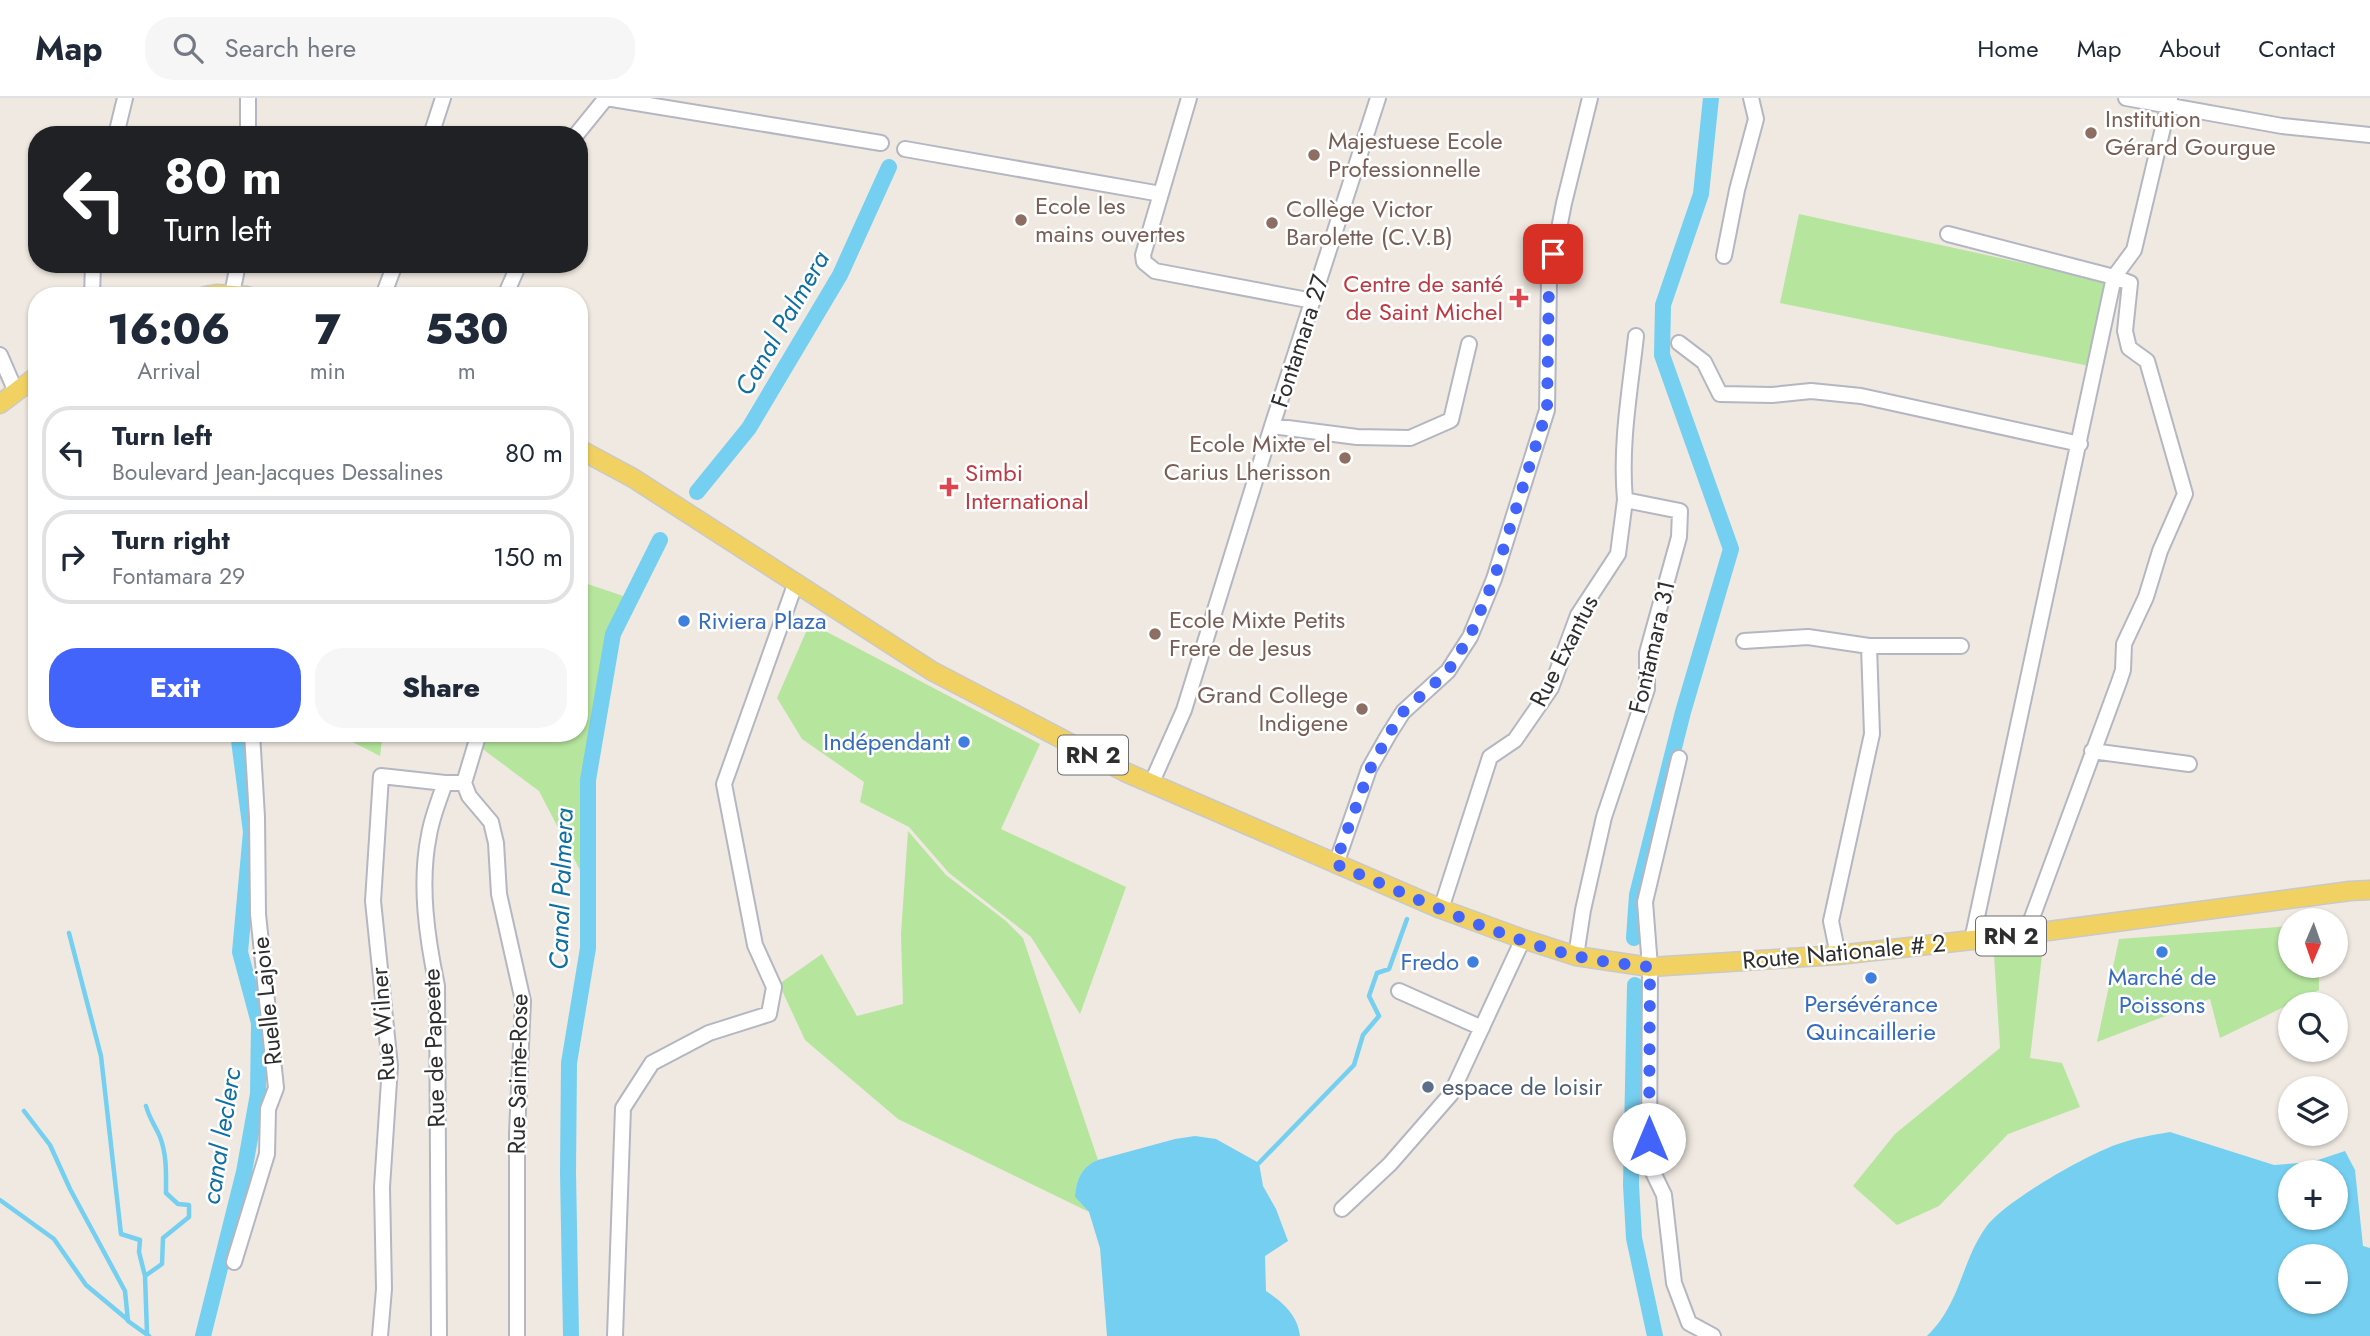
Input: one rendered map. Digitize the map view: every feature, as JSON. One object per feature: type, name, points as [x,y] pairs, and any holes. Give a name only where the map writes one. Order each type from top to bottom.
[{"type":"main road","points":[[0,404],[28,383]]},
{"type":"main road","name":"RN 2","points":[[588,454],[633,478],[932,671],[1125,772],[1440,909],[1576,956],[1650,967]]},
{"type":"main road","name":"Route Nationale # 2","points":[[1650,967],[1838,955],[2370,890]]},
{"type":"street","points":[[118,126],[125,98]]},
{"type":"street","points":[[247,98],[248,126]]},
{"type":"street","points":[[434,126],[443,98]]},
{"type":"street","points":[[583,126],[606,98],[881,143]]},
{"type":"street","points":[[1189,98],[1143,255],[1147,267],[1154,271],[1313,301]]},
{"type":"street","name":"Fontamara 27","points":[[1152,782],[1184,710],[1378,98]]},
{"type":"street","points":[[1335,864],[1370,769],[1382,745],[1403,712],[1448,671],[1470,636],[1494,579],[1547,410],[1549,280],[1564,203],[1590,98]]},
{"type":"street","points":[[1724,256],[1737,190],[1756,120],[1751,98]]},
{"type":"street","points":[[2126,98],[2168,102],[2282,126],[2370,135]]},
{"type":"street","points":[[1972,940],[2114,277],[2134,250],[2168,102]]},
{"type":"street","points":[[905,149],[1161,194]]},
{"type":"street","points":[[1948,234],[2130,283],[2125,331],[2129,348],[2147,361],[2185,494],[2160,551],[2146,597],[2124,643],[2123,670],[2026,934]]},
{"type":"street","points":[[1625,500],[1622,466],[1624,429],[1636,336]]},
{"type":"street","points":[[1679,343],[1704,362],[1720,394],[1772,395],[1811,391],[1861,396],[2080,444]]},
{"type":"street","points":[[1272,426],[1357,438],[1410,438],[1451,420],[1469,344]]},
{"type":"street","points":[[0,355],[16,392]]},
{"type":"street","name":"Rue Exantus","points":[[1440,909],[1490,757],[1515,740],[1551,688],[1578,615],[1618,554],[1625,500]]},
{"type":"street","name":"Fontamara 31","points":[[1576,956],[1583,910],[1604,817],[1647,689],[1647,653],[1679,537],[1680,510],[1625,500]]},
{"type":"street","points":[[615,1336],[623,1108],[652,1063],[709,1033],[769,1014],[774,987],[755,945],[724,784],[796,582]]},
{"type":"street","points":[[1744,641],[1808,637],[1869,646],[1961,646]]},
{"type":"street","points":[[1838,955],[1831,921],[1872,734],[1869,646]]},
{"type":"street","name":"Ruelle Lajoie","points":[[234,1262],[267,1154],[268,1110],[276,1088],[258,914],[253,742]]},
{"type":"street","points":[[444,783],[464,783],[476,742]]},
{"type":"street","points":[[2092,751],[2189,764]]},
{"type":"street","points":[[1679,758],[1645,902],[1650,967],[1649,1164],[1664,1195],[1674,1283],[1689,1323],[1713,1336]]},
{"type":"street","name":"Rue Wilner","points":[[380,1336],[384,1289],[382,1187],[390,1066],[373,901],[381,776],[444,783]]},
{"type":"street","name":"Rue de Papeete","points":[[439,1336],[437,986],[429,949],[425,871],[429,834],[444,783]]},
{"type":"street","name":"Rue Sainte-Rose","points":[[464,783],[469,796],[491,822],[496,844],[499,894],[523,1001],[517,1133],[517,1336]]},
{"type":"street","points":[[1342,1209],[1390,1164],[1451,1094],[1523,939]]},
{"type":"street","points":[[1399,991],[1482,1028]]},
{"type":"green space","points":[[1799,214],[2119,284],[2099,368],[1780,303]]},
{"type":"green space","points":[[588,584],[632,599],[619,628],[580,870],[539,791],[480,747],[481,742],[588,742]]},
{"type":"green space","points":[[810,623],[1040,744],[1001,829],[1126,887],[1080,1014],[1031,937],[949,873],[909,827],[860,802],[864,782],[802,739],[777,698]]},
{"type":"green space","points":[[353,742],[382,742],[380,756]]},
{"type":"green space","points":[[908,831],[946,875],[1006,921],[1023,938],[1098,1160],[1084,1170],[1078,1179],[1075,1197],[1089,1212],[898,1119],[805,1040],[779,984],[822,954],[857,1016],[903,1004],[901,934]]},
{"type":"green space","points":[[2278,927],[2278,978],[2319,978],[2319,990],[2278,992],[2278,1010],[2220,1038],[2210,999],[2097,1042],[2119,939]]},
{"type":"green space","points":[[2043,947],[2030,1058],[2062,1063],[2080,1107],[2008,1134],[1939,1206],[1897,1225],[1853,1186],[1895,1134],[2000,1048],[1994,955]]},
{"type":"water","points":[[2170,1132],[2278,1165],[2278,1230],[2348,1230],[2348,1160],[2318,1160],[2345,1151],[2355,1170],[2363,1246],[2370,1248],[2370,1336],[1927,1336],[1947,1310],[1978,1240],[1996,1216],[2028,1192],[2087,1158],[2124,1142]]},
{"type":"water","points":[[1195,1136],[1216,1139],[1259,1163],[1263,1186],[1276,1209],[1288,1241],[1265,1256],[1266,1291],[1293,1315],[1300,1336],[1107,1336],[1100,1248],[1089,1212],[1075,1197],[1078,1179],[1088,1166],[1098,1160]]},
{"type":"waterway","points":[[1634,938],[1637,895],[1683,712],[1731,549],[1662,355],[1663,305],[1701,194],[1711,98]]},
{"type":"waterway","name":"Canal Palmera","points":[[697,492],[749,428],[840,275],[889,167]]},
{"type":"waterway","name":"Canal Palmera","points":[[571,1336],[569,1063],[588,948],[588,780],[613,634],[660,540]]},
{"type":"waterway","name":"canal leclerc","points":[[203,1336],[244,1172],[258,1094],[259,1023],[240,952],[251,832],[239,742]]},
{"type":"waterway","points":[[1259,1163],[1354,1065],[1363,1035],[1379,1016],[1369,996],[1377,973],[1389,969],[1407,919]]},
{"type":"waterway","points":[[69,933],[101,1056],[121,1234],[140,1240],[139,1252],[145,1276],[147,1333]]},
{"type":"waterway","points":[[1635,985],[1631,1185],[1634,1238],[1655,1336]]},
{"type":"waterway","points":[[145,1276],[162,1264],[163,1238],[189,1217],[189,1205],[178,1204],[166,1193],[164,1151],[146,1106]]},
{"type":"waterway","points":[[24,1111],[50,1145],[70,1189],[125,1291],[128,1321],[149,1336]]},
{"type":"waterway","points":[[0,1200],[54,1239],[86,1285],[128,1320]]},
{"type":"place","name":"Institution Gérard Gourgue","points":[[2091,133]]},
{"type":"place","name":"Majestuese Ecole Professionnelle","points":[[1314,155]]},
{"type":"place","name":"Ecole les mains ouvertes","points":[[1021,220]]},
{"type":"place","name":"Collège Victor Barolette (C.V.B)","points":[[1272,223]]},
{"type":"place","name":"Centre de santé de Saint Michel","points":[[1519,298]]},
{"type":"place","name":"Ecole Mixte el Carius Lherisson","points":[[1345,458]]},
{"type":"place","name":"Simbi International","points":[[949,487]]},
{"type":"place","name":"Riviera Plaza","points":[[684,621]]},
{"type":"place","name":"Ecole Mixte Petits Frere de Jesus","points":[[1155,634]]},
{"type":"place","name":"Grand College Indigene","points":[[1362,709]]},
{"type":"place","name":"Indépendant","points":[[964,742]]},
{"type":"place","name":"Marché de Poissons","points":[[2162,952]]},
{"type":"place","name":"Fredo","points":[[1473,962]]},
{"type":"place","name":"Persévérance Quincaillerie","points":[[1871,978]]},
{"type":"place","name":"espace de loisir","points":[[1428,1087]]},
{"type":"route","points":[[1553,254],[1549,280],[1547,410],[1494,579],[1470,636],[1448,671],[1403,712],[1389,734],[1370,769],[1335,864],[1440,909],[1523,939],[1576,956],[1650,967],[1649,1139]]}]
